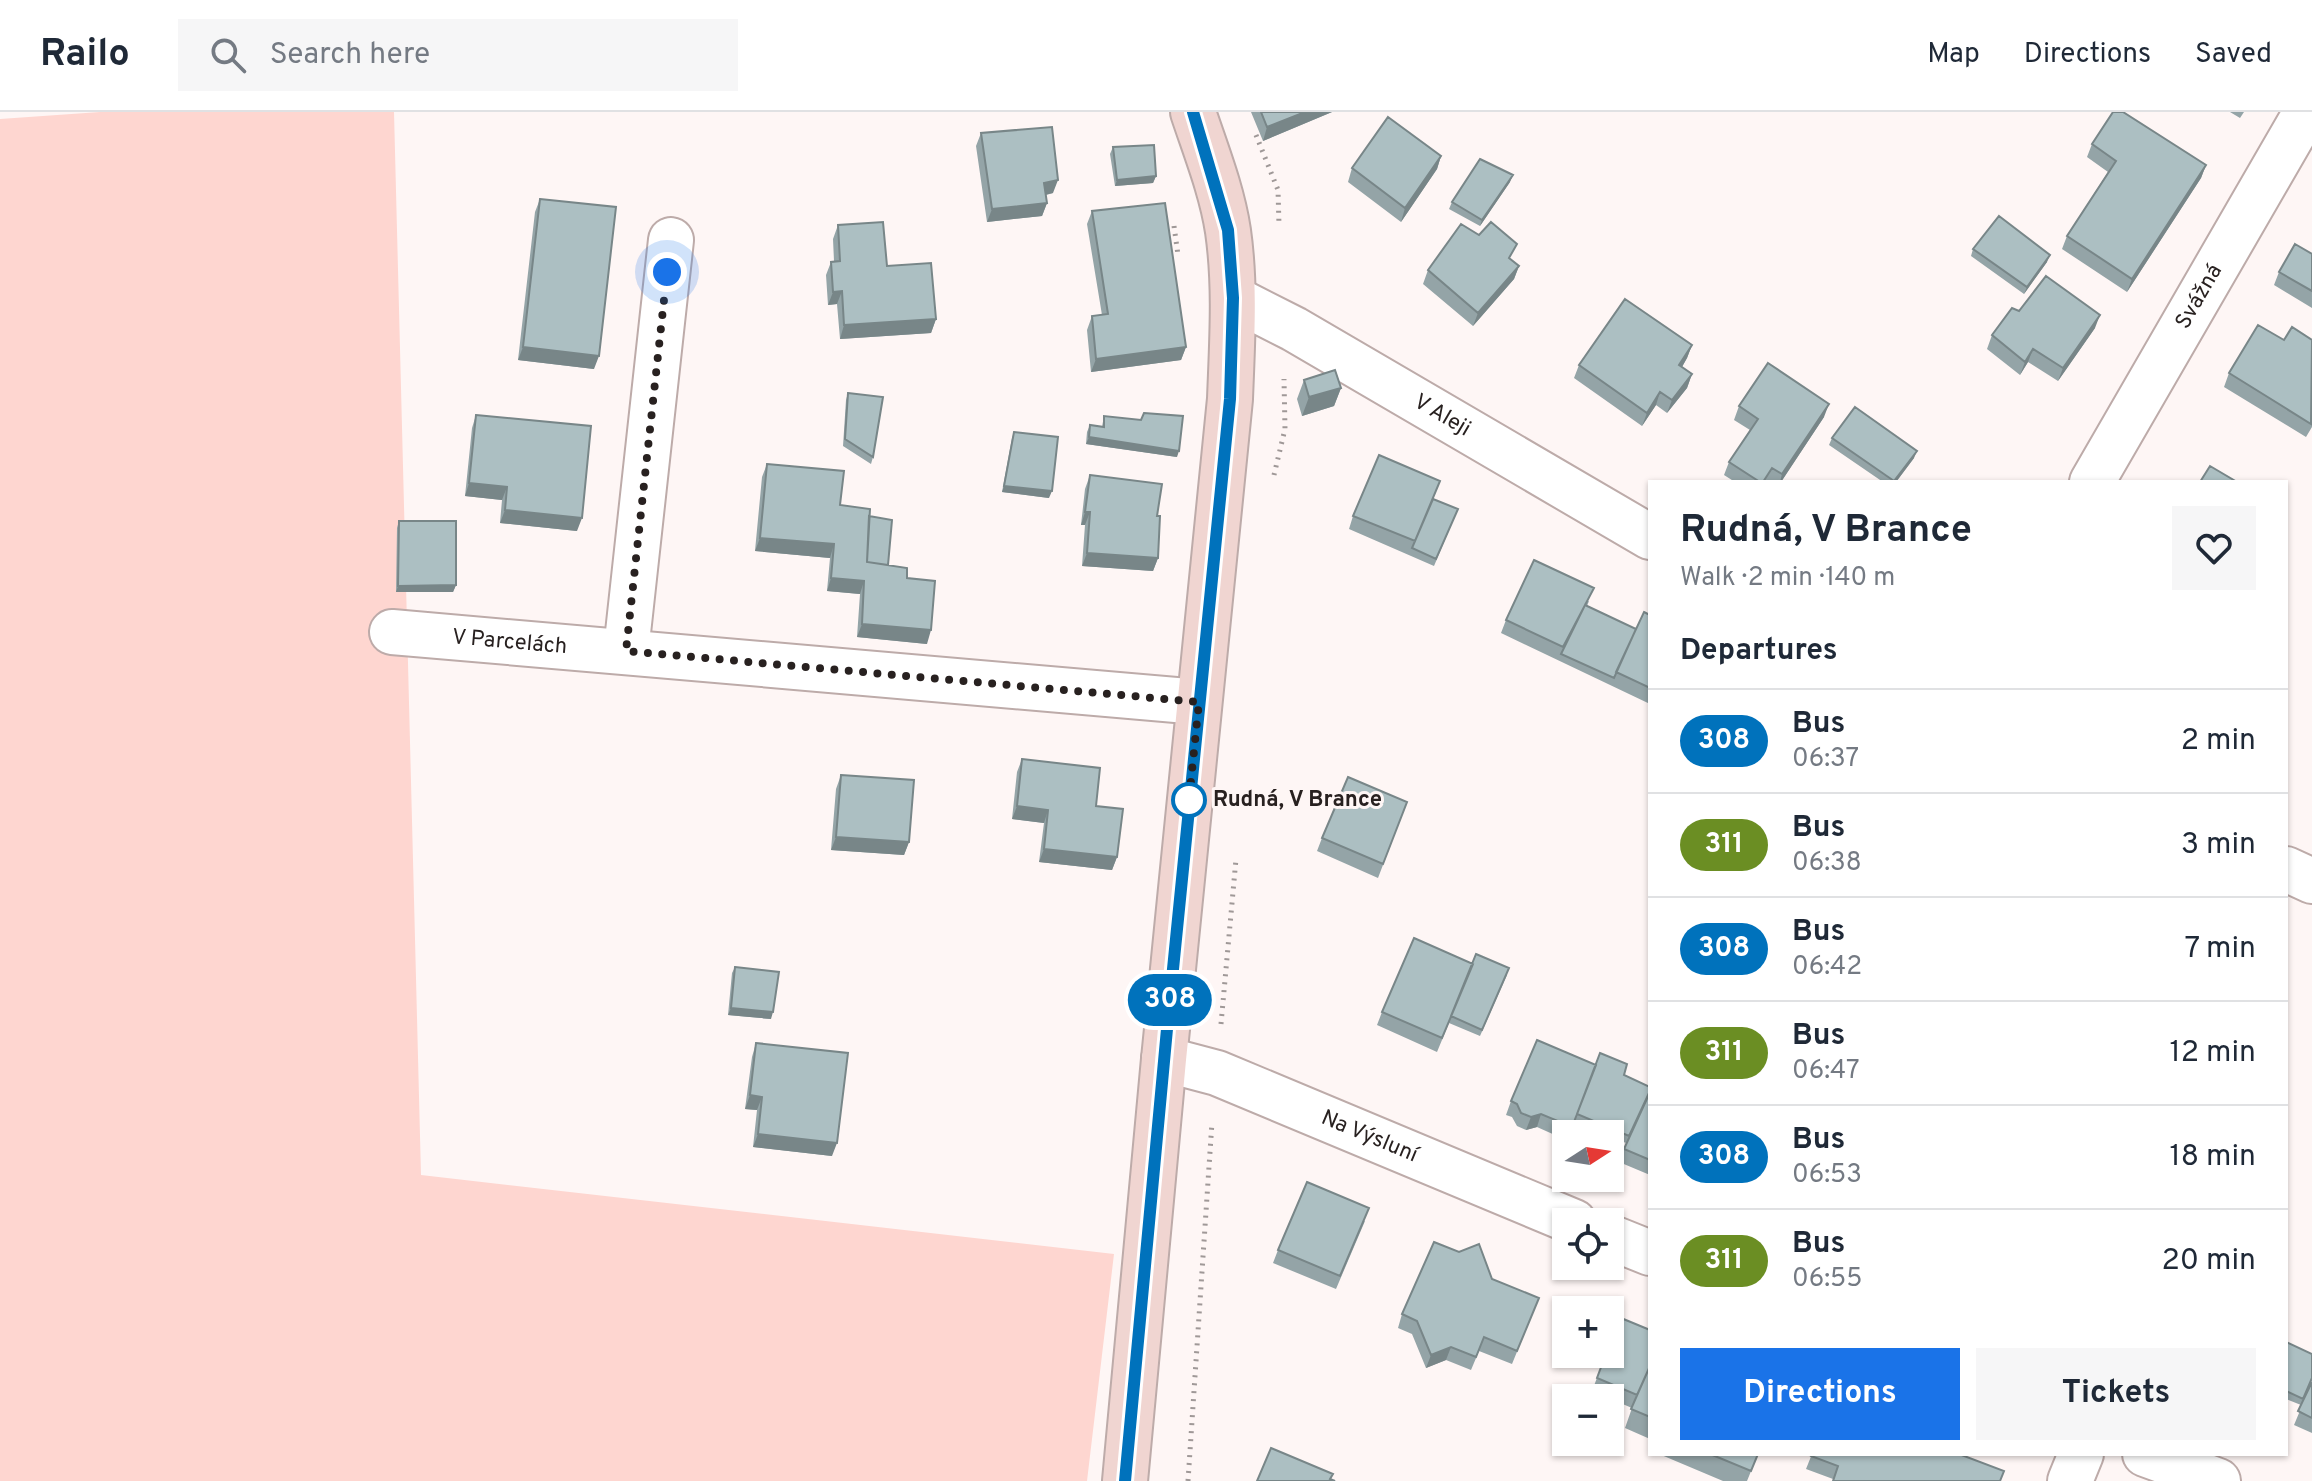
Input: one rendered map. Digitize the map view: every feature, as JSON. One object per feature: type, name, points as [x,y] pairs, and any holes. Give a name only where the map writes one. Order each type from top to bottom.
[{"type":"main road","points":[[1125,1481],[1230,399],[1233,298],[1228,230],[1193,112]]},
{"type":"street","name":"Svážná","points":[[2093,480],[2304,127]]},
{"type":"street","points":[[626,651],[671,240]]},
{"type":"street","name":"V Aleji","points":[[1233,298],[1294,329],[1648,536]]},
{"type":"street","name":"V Parcelách","points":[[392,632],[1199,702]]},
{"type":"street","points":[[2288,870],[2312,881]]},
{"type":"street","name":"Na Výsluní","points":[[1164,1059],[1217,1073],[1552,1213]]},
{"type":"street","points":[[1624,1243],[1648,1252]]},
{"type":"street","points":[[2070,1481],[2080,1456]]},
{"type":"street","points":[[2150,1456],[2218,1481]]},
{"type":"shaded area","points":[[100,112],[394,112],[421,1175],[1114,1254],[1087,1481],[0,1481],[0,119]]},
{"type":"building","points":[[1261,112],[1305,112],[1267,127]]},
{"type":"building","points":[[2113,112],[2123,112],[2206,165],[2132,279],[2067,236],[2116,161],[2092,144]]},
{"type":"building","points":[[1388,117],[1441,156],[1405,208],[1352,168]]},
{"type":"building","points":[[1052,127],[1058,180],[1044,183],[1047,203],[992,209],[981,133]]},
{"type":"building","points":[[1154,145],[1156,176],[1117,180],[1113,147]]},
{"type":"building","points":[[1480,159],[1513,175],[1482,220],[1452,202]]},
{"type":"building","points":[[540,199],[616,207],[599,356],[523,347]]},
{"type":"building","points":[[1165,203],[1186,347],[1096,359],[1092,316],[1108,314],[1092,211]]},
{"type":"building","points":[[1999,216],[2050,255],[2027,287],[1973,249]]},
{"type":"building","points":[[883,222],[887,266],[931,263],[936,319],[844,325],[842,291],[833,292],[831,262],[840,261],[838,225]]},
{"type":"building","points":[[1491,222],[1517,244],[1509,258],[1519,266],[1478,313],[1428,270],[1461,224],[1479,235]]},
{"type":"building","points":[[2295,244],[2312,254],[2312,291],[2279,272]]},
{"type":"building","points":[[2046,276],[2100,315],[2063,368],[2033,349],[2025,362],[1992,335],[2012,308],[2019,311]]},
{"type":"building","points":[[1625,299],[1692,345],[1679,365],[1692,374],[1672,400],[1660,392],[1647,413],[1579,365]]},
{"type":"building","points":[[2258,325],[2284,340],[2292,327],[2312,340],[2311,424],[2229,373]]},
{"type":"building","points":[[1768,363],[1829,404],[1782,474],[1772,468],[1764,480],[1757,480],[1729,462],[1758,419],[1739,406]]},
{"type":"building","points":[[1335,370],[1341,388],[1309,397],[1304,380]]},
{"type":"building","points":[[848,393],[883,397],[873,457],[845,439]]},
{"type":"building","points":[[1855,407],[1917,451],[1893,480],[1832,438]]},
{"type":"building","points":[[1144,413],[1183,416],[1179,451],[1089,437],[1090,425],[1104,427],[1104,416],[1141,420]]},
{"type":"building","points":[[476,415],[591,426],[582,518],[505,510],[507,487],[469,483]]},
{"type":"building","points":[[1014,432],[1058,437],[1052,491],[1004,486]]},
{"type":"building","points":[[1379,455],[1440,481],[1415,541],[1353,516]]},
{"type":"building","points":[[767,464],[844,471],[840,505],[870,509],[867,562],[907,568],[907,578],[935,581],[931,630],[862,624],[864,581],[831,578],[834,544],[760,538]]},
{"type":"building","points":[[2210,466],[2234,480],[2201,480]]},
{"type":"building","points":[[1090,475],[1162,484],[1157,516],[1160,516],[1158,558],[1087,553],[1090,512],[1085,512]]},
{"type":"building","points":[[1433,499],[1458,509],[1436,559],[1412,548]]},
{"type":"building","points":[[869,516],[892,520],[888,565],[867,562]]},
{"type":"building","points":[[399,521],[456,521],[456,585],[398,586]]},
{"type":"building","points":[[1534,560],[1594,588],[1563,647],[1506,620]]},
{"type":"building","points":[[1585,605],[1636,629],[1614,678],[1561,654]]},
{"type":"building","points":[[1644,612],[1648,614],[1648,687],[1616,672]]},
{"type":"building","points":[[1022,759],[1100,768],[1096,806],[1123,809],[1117,857],[1044,849],[1048,810],[1017,806]]},
{"type":"building","points":[[841,775],[914,780],[909,842],[836,837]]},
{"type":"building","points":[[1348,777],[1407,802],[1383,864],[1322,838]]},
{"type":"building","points":[[1414,938],[1473,964],[1442,1038],[1382,1012]]},
{"type":"building","points":[[1476,954],[1509,968],[1482,1030],[1451,1016]]},
{"type":"building","points":[[735,967],[779,972],[773,1012],[731,1008]]},
{"type":"building","points":[[1537,1040],[1596,1065],[1575,1120],[1555,1120],[1541,1114],[1531,1117],[1521,1113],[1517,1104],[1511,1101]]},
{"type":"building","points":[[756,1043],[848,1053],[837,1143],[758,1134],[762,1097],[750,1095]]},
{"type":"building","points":[[1600,1053],[1627,1064],[1624,1075],[1648,1086],[1648,1095],[1629,1136],[1624,1134],[1624,1120],[1591,1120],[1577,1114]]},
{"type":"building","points":[[1648,1096],[1648,1159],[1624,1149]]},
{"type":"building","points":[[1307,1182],[1369,1208],[1340,1276],[1278,1250]]},
{"type":"building","points":[[1434,1242],[1459,1252],[1479,1244],[1492,1279],[1539,1298],[1517,1351],[1484,1337],[1476,1357],[1451,1347],[1431,1355],[1417,1321],[1402,1314]]},
{"type":"building","points":[[1624,1319],[1648,1329],[1648,1370],[1637,1395],[1624,1389],[1624,1384],[1611,1384],[1597,1378],[1601,1368],[1624,1368]]},
{"type":"building","points":[[2288,1343],[2312,1354],[2312,1378],[2303,1399],[2288,1392]]},
{"type":"building","points":[[1648,1371],[1648,1416],[1631,1409]]},
{"type":"building","points":[[2312,1382],[2312,1418],[2298,1411]]},
{"type":"building","points":[[1271,1448],[1333,1474],[1330,1479],[1335,1481],[1257,1481]]},
{"type":"building","points":[[1715,1456],[1757,1456],[1751,1471]]},
{"type":"building","points":[[1811,1456],[1964,1456],[2004,1471],[2000,1481],[1833,1481],[1838,1466]]},
{"type":"bus line","name":"308","points":[[1125,1481],[1230,399],[1233,298],[1228,230],[1193,112]]},
{"type":"place","name":"Rudná, V Brance","points":[[1189,800]]},
{"type":"route","points":[[667,272],[626,651],[1199,702],[1189,800]]}]
